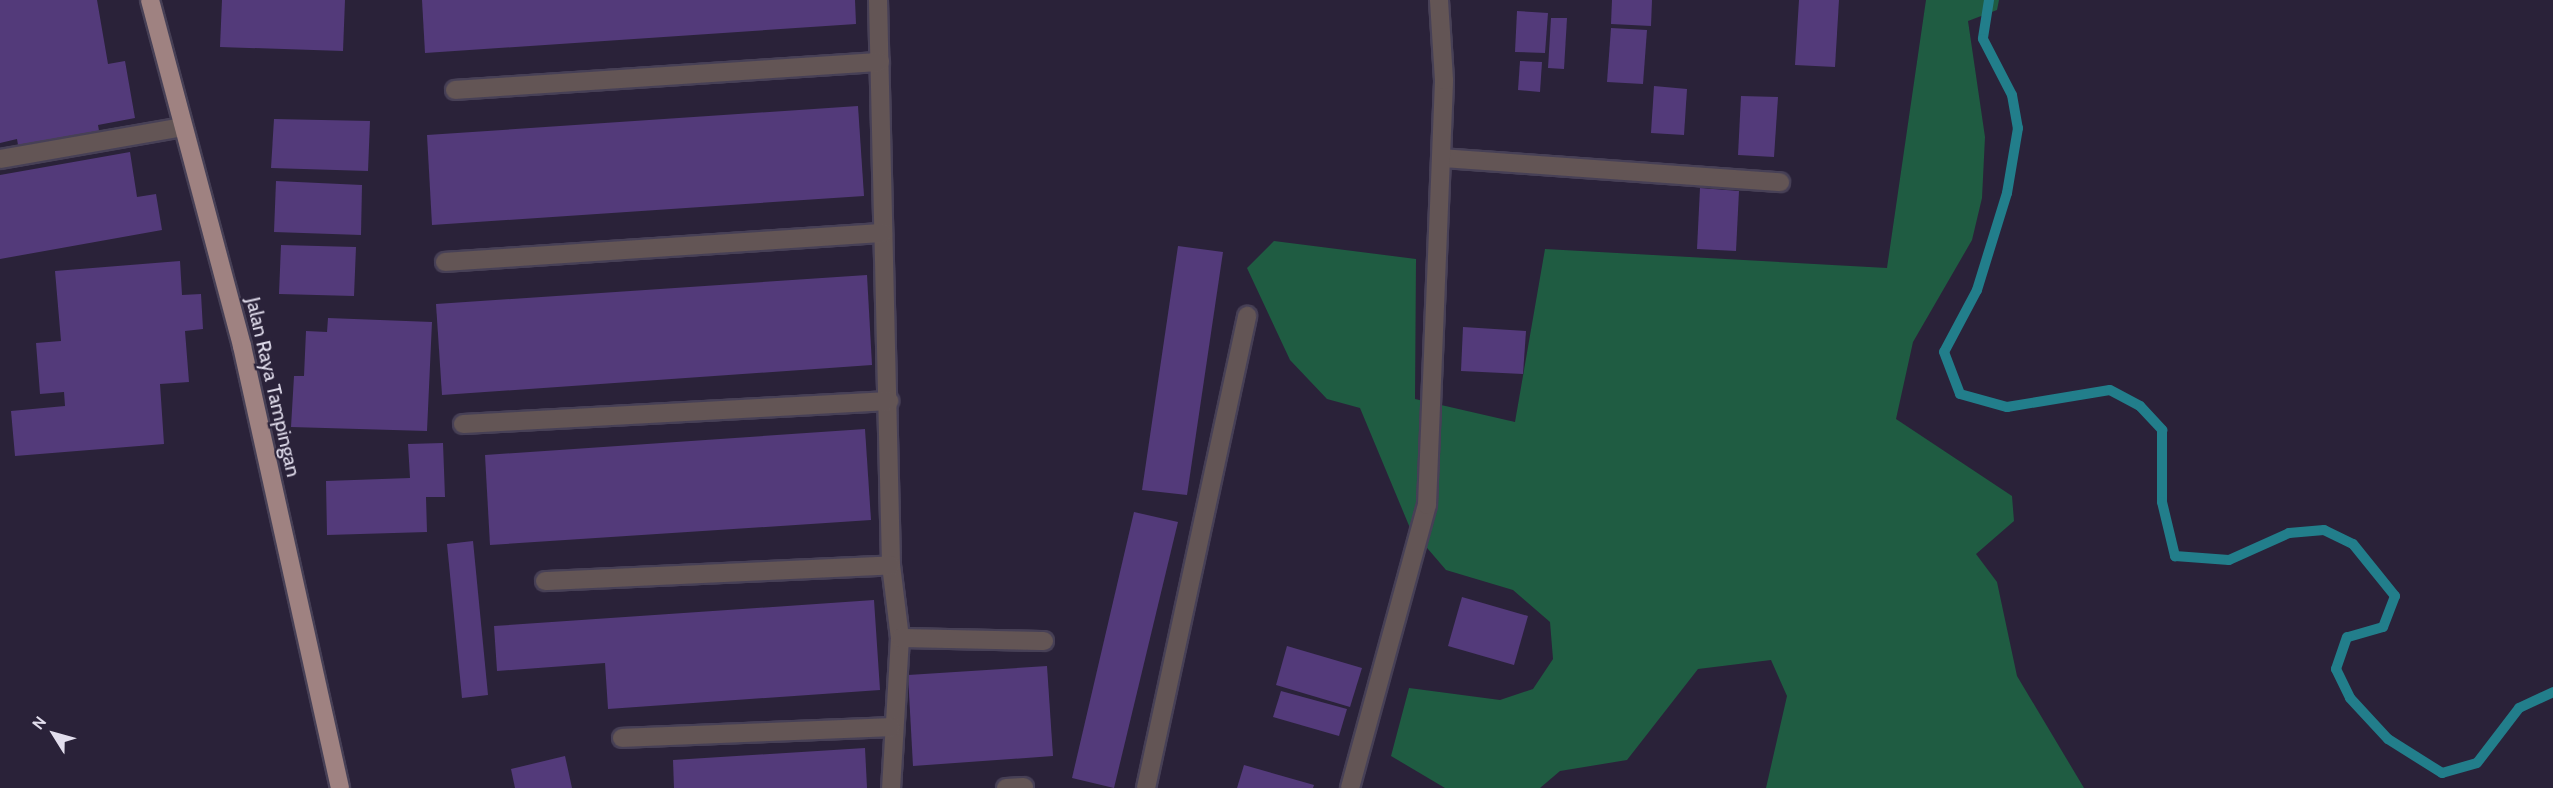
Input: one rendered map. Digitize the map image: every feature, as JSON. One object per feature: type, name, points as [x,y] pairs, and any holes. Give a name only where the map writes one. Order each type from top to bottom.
[{"type":"main road","name":"Jalan Raya Tampingan","points":[[150,0],[242,346],[340,788]]},
{"type":"street","points":[[878,0],[891,565],[900,638],[891,727],[891,788]]},
{"type":"street","points":[[1350,788],[1427,505],[1442,158],[1439,0]]},
{"type":"street","points":[[455,90],[880,62]]},
{"type":"street","points":[[0,159],[183,127]]},
{"type":"street","points":[[1442,158],[1779,182]]},
{"type":"street","points":[[445,262],[883,233]]},
{"type":"street","points":[[1146,788],[1247,316]]},
{"type":"street","points":[[463,424],[889,401]]},
{"type":"street","points":[[546,581],[891,565]]},
{"type":"street","points":[[900,638],[1044,641]]},
{"type":"street","points":[[622,738],[891,727]]},
{"type":"street","points":[[1006,788],[1024,787]]},
{"type":"green space","points":[[1926,0],[1999,0],[1997,10],[1968,21],[1985,137],[1982,198],[1972,240],[1913,342],[1896,419],[2012,496],[2014,521],[1976,554],[1997,582],[2017,676],[2084,788],[1766,788],[1787,696],[1771,660],[1698,669],[1627,760],[1560,771],[1540,788],[1445,788],[1391,756],[1409,688],[1500,700],[1533,689],[1553,659],[1550,622],[1513,590],[1446,570],[1410,528],[1360,408],[1327,399],[1290,360],[1247,268],[1274,241],[1416,259],[1415,399],[1515,422],[1545,249],[1887,268]]},
{"type":"building","points":[[0,0],[97,0],[108,64],[125,61],[135,118],[98,125],[100,136],[19,151],[17,139],[0,143]]},
{"type":"building","points":[[222,0],[345,0],[343,51],[220,47]]},
{"type":"building","points":[[422,0],[855,0],[856,24],[425,53]]},
{"type":"building","points":[[1612,0],[1652,0],[1651,26],[1611,24]]},
{"type":"building","points":[[1799,0],[1839,0],[1835,67],[1795,65]]},
{"type":"building","points":[[1517,11],[1548,13],[1545,53],[1515,52]]},
{"type":"building","points":[[1551,18],[1567,18],[1564,69],[1548,68]]},
{"type":"building","points":[[1611,28],[1647,30],[1643,84],[1607,82]]},
{"type":"building","points":[[1520,61],[1542,62],[1540,92],[1518,90]]},
{"type":"building","points":[[1654,86],[1687,89],[1684,135],[1651,133]]},
{"type":"building","points":[[1741,96],[1778,97],[1774,157],[1738,155]]},
{"type":"building","points":[[858,106],[864,196],[432,225],[427,135]]},
{"type":"building","points":[[274,119],[370,121],[368,171],[271,168]]},
{"type":"building","points":[[130,152],[137,197],[156,194],[162,230],[0,259],[0,175]]},
{"type":"building","points":[[276,181],[362,185],[361,235],[274,232]]},
{"type":"building","points":[[1700,188],[1739,191],[1736,251],[1697,249]]},
{"type":"building","points":[[281,245],[356,247],[354,296],[279,294]]},
{"type":"building","points":[[1178,246],[1223,252],[1187,495],[1142,490]]},
{"type":"building","points":[[180,261],[182,295],[201,294],[203,329],[185,331],[189,382],[160,384],[164,444],[15,456],[11,411],[65,406],[64,392],[40,394],[36,343],[61,341],[55,271]]},
{"type":"building","points":[[867,275],[872,365],[442,395],[436,304]]},
{"type":"building","points":[[328,318],[432,322],[427,431],[291,427],[294,376],[304,376],[306,331],[327,332]]},
{"type":"building","points":[[1463,327],[1526,331],[1523,374],[1461,371]]},
{"type":"building","points":[[865,429],[871,520],[490,545],[485,455]]},
{"type":"building","points":[[443,443],[445,497],[426,497],[427,532],[327,535],[326,481],[410,478],[408,444]]},
{"type":"building","points":[[1134,512],[1178,522],[1114,788],[1072,778]]},
{"type":"building","points":[[473,541],[488,695],[462,698],[447,544]]},
{"type":"building","points":[[1462,597],[1528,616],[1514,665],[1448,646]]},
{"type":"building","points":[[874,600],[880,690],[608,709],[605,663],[497,671],[494,626]]},
{"type":"building","points":[[1287,646],[1362,668],[1350,707],[1276,685]]},
{"type":"building","points":[[1047,666],[1053,756],[913,766],[908,675]]},
{"type":"building","points":[[1281,691],[1347,709],[1339,736],[1273,717]]},
{"type":"building","points":[[865,748],[867,788],[674,788],[673,760]]},
{"type":"building","points":[[565,756],[572,788],[515,788],[511,769]]},
{"type":"building","points":[[1244,765],[1314,785],[1313,788],[1237,788]]},
{"type":"waterway","points":[[1989,0],[1983,39],[2012,95],[2018,128],[2007,193],[1977,290],[1944,352],[1960,394],[2007,407],[2110,390],[2140,406],[2162,430],[2162,502],[2175,556],[2229,560],[2289,533],[2324,530],[2353,544],[2395,596],[2383,627],[2347,637],[2336,669],[2350,698],[2388,739],[2442,773],[2477,763],[2519,708],[2553,692]]}]
